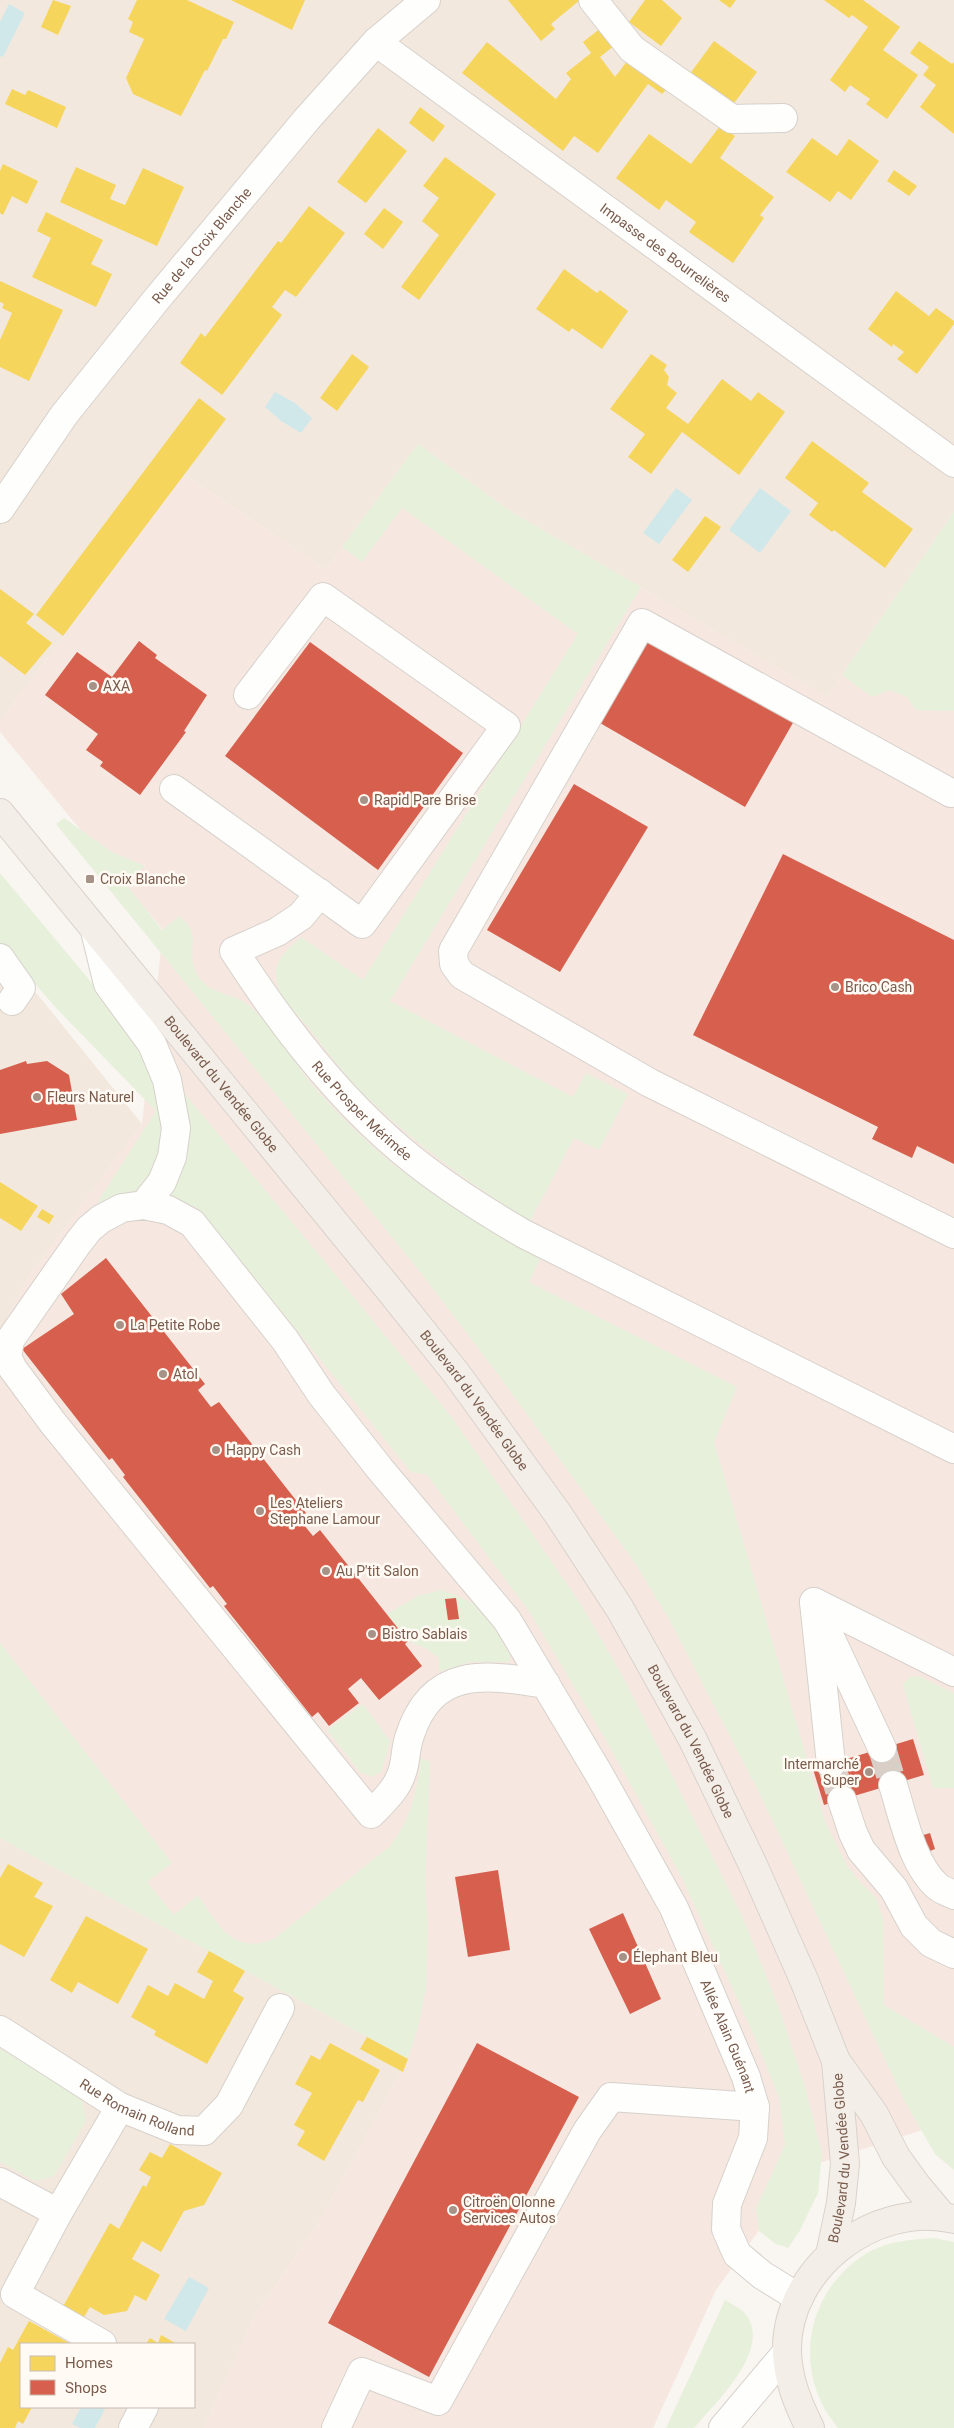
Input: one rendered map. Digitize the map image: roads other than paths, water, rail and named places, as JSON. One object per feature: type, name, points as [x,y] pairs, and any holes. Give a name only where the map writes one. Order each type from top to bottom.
[{"type":"main road","name":"Boulevard du Vendée Globe","points":[[0,813],[456,1373],[508,1443],[590,1561],[659,1676],[693,1740],[753,1865],[804,1980],[836,2061],[874,2114],[906,2172],[948,2218]]},
{"type":"main road","name":"Boulevard du Vendée Globe","points":[[830,2255],[841,2203],[845,2164],[836,2061]]},
{"type":"main road","points":[[810,2428],[794,2395],[787,2352],[791,2325],[799,2298],[813,2274],[830,2255],[863,2231],[902,2218],[948,2218]]},
{"type":"street","name":"Rue de la Croix Blanche","points":[[0,509],[64,415],[156,300],[307,119],[376,42],[426,0]]},
{"type":"street","points":[[594,0],[632,49],[732,119],[782,118]]},
{"type":"street","name":"Impasse des Bourrelières","points":[[376,42],[954,464]]},
{"type":"street","points":[[174,789],[362,924],[506,726],[323,597],[248,696]]},
{"type":"street","points":[[951,793],[642,624],[453,951],[454,964],[462,975],[650,1083],[954,1234]]},
{"type":"street","name":"Rue Prosper Mérimée","points":[[320,893],[300,916],[285,927],[234,951],[261,993],[294,1038],[363,1115],[401,1151],[479,1208],[524,1234],[954,1449]]},
{"type":"street","points":[[95,931],[108,984],[152,1044],[167,1080],[176,1128],[172,1157],[162,1182],[144,1205],[122,1208],[89,1229],[10,1340],[7,1357],[13,1369],[53,1423],[378,1823],[389,1796],[399,1782],[415,1719],[425,1702],[441,1689],[462,1680],[485,1677],[546,1684]]},
{"type":"street","points":[[0,958],[21,988],[12,1001]]},
{"type":"street","name":"Allée Alain Guénant","points":[[144,1205],[168,1210],[192,1223],[285,1340],[321,1394],[362,1446],[507,1620],[546,1684],[674,1908],[746,2077],[754,2107],[753,2138],[727,2204],[726,2229],[737,2254],[762,2275],[799,2298]]},
{"type":"street","points":[[814,1602],[954,1672]]},
{"type":"street","points":[[814,1602],[882,1748]]},
{"type":"street","points":[[814,1602],[831,1764]]},
{"type":"street","points":[[893,1784],[918,1860],[926,1874],[946,1891]]},
{"type":"street","points":[[842,1800],[861,1850],[894,1889],[914,1926],[931,1943],[954,1954]]},
{"type":"street","points":[[894,1889],[946,1891]]},
{"type":"street","name":"Rue Romain Rolland","points":[[0,2030],[120,2107],[176,2130],[204,2131],[229,2105],[280,2008]]},
{"type":"street","points":[[336,2428],[362,2372],[438,2401],[587,2131],[611,2097],[754,2107]]},
{"type":"street","points":[[100,2343],[15,2294],[58,2213],[120,2107]]},
{"type":"street","points":[[0,2182],[58,2213]]},
{"type":"street","points":[[722,2428],[787,2352]]},
{"type":"street","points":[[133,2428],[143,2408]]},
{"type":"water","points":[[9,4],[25,13],[3,57],[0,56],[0,22]]},
{"type":"water","points":[[275,392],[295,403],[312,418],[301,433],[281,421],[265,407]]},
{"type":"water","points":[[676,488],[692,500],[659,544],[643,533]]},
{"type":"water","points":[[760,488],[791,511],[760,553],[729,530]]},
{"type":"water","points":[[189,2277],[209,2288],[186,2331],[164,2319]]},
{"type":"water","points":[[80,2408],[105,2408],[95,2428],[80,2428],[72,2424]]},
{"type":"tunnel","points":[[882,1748],[893,1785]]},
{"type":"tunnel","points":[[831,1764],[842,1800]]},
{"type":"place","name":"AXA","points":[[93,686]]},
{"type":"place","name":"Rapid Pare Brise","points":[[364,800]]},
{"type":"place","name":"Croix Blanche","points":[[90,879]]},
{"type":"place","name":"Brico Cash","points":[[835,987]]},
{"type":"place","name":"Fleurs Naturel","points":[[37,1097]]},
{"type":"place","name":"La Petite Robe","points":[[120,1325]]},
{"type":"place","name":"Atol","points":[[163,1374]]},
{"type":"place","name":"Happy Cash","points":[[216,1450]]},
{"type":"place","name":"Les Ateliers Stephane Lamour","points":[[260,1511]]},
{"type":"place","name":"Au P'tit Salon","points":[[326,1571]]},
{"type":"place","name":"Bistro Sablais","points":[[372,1634]]},
{"type":"place","name":"Intermarché Super","points":[[869,1772]]},
{"type":"place","name":"Élephant Bleu","points":[[623,1957]]},
{"type":"place","name":"Citroën Olonne Services Autos","points":[[453,2210]]}]
